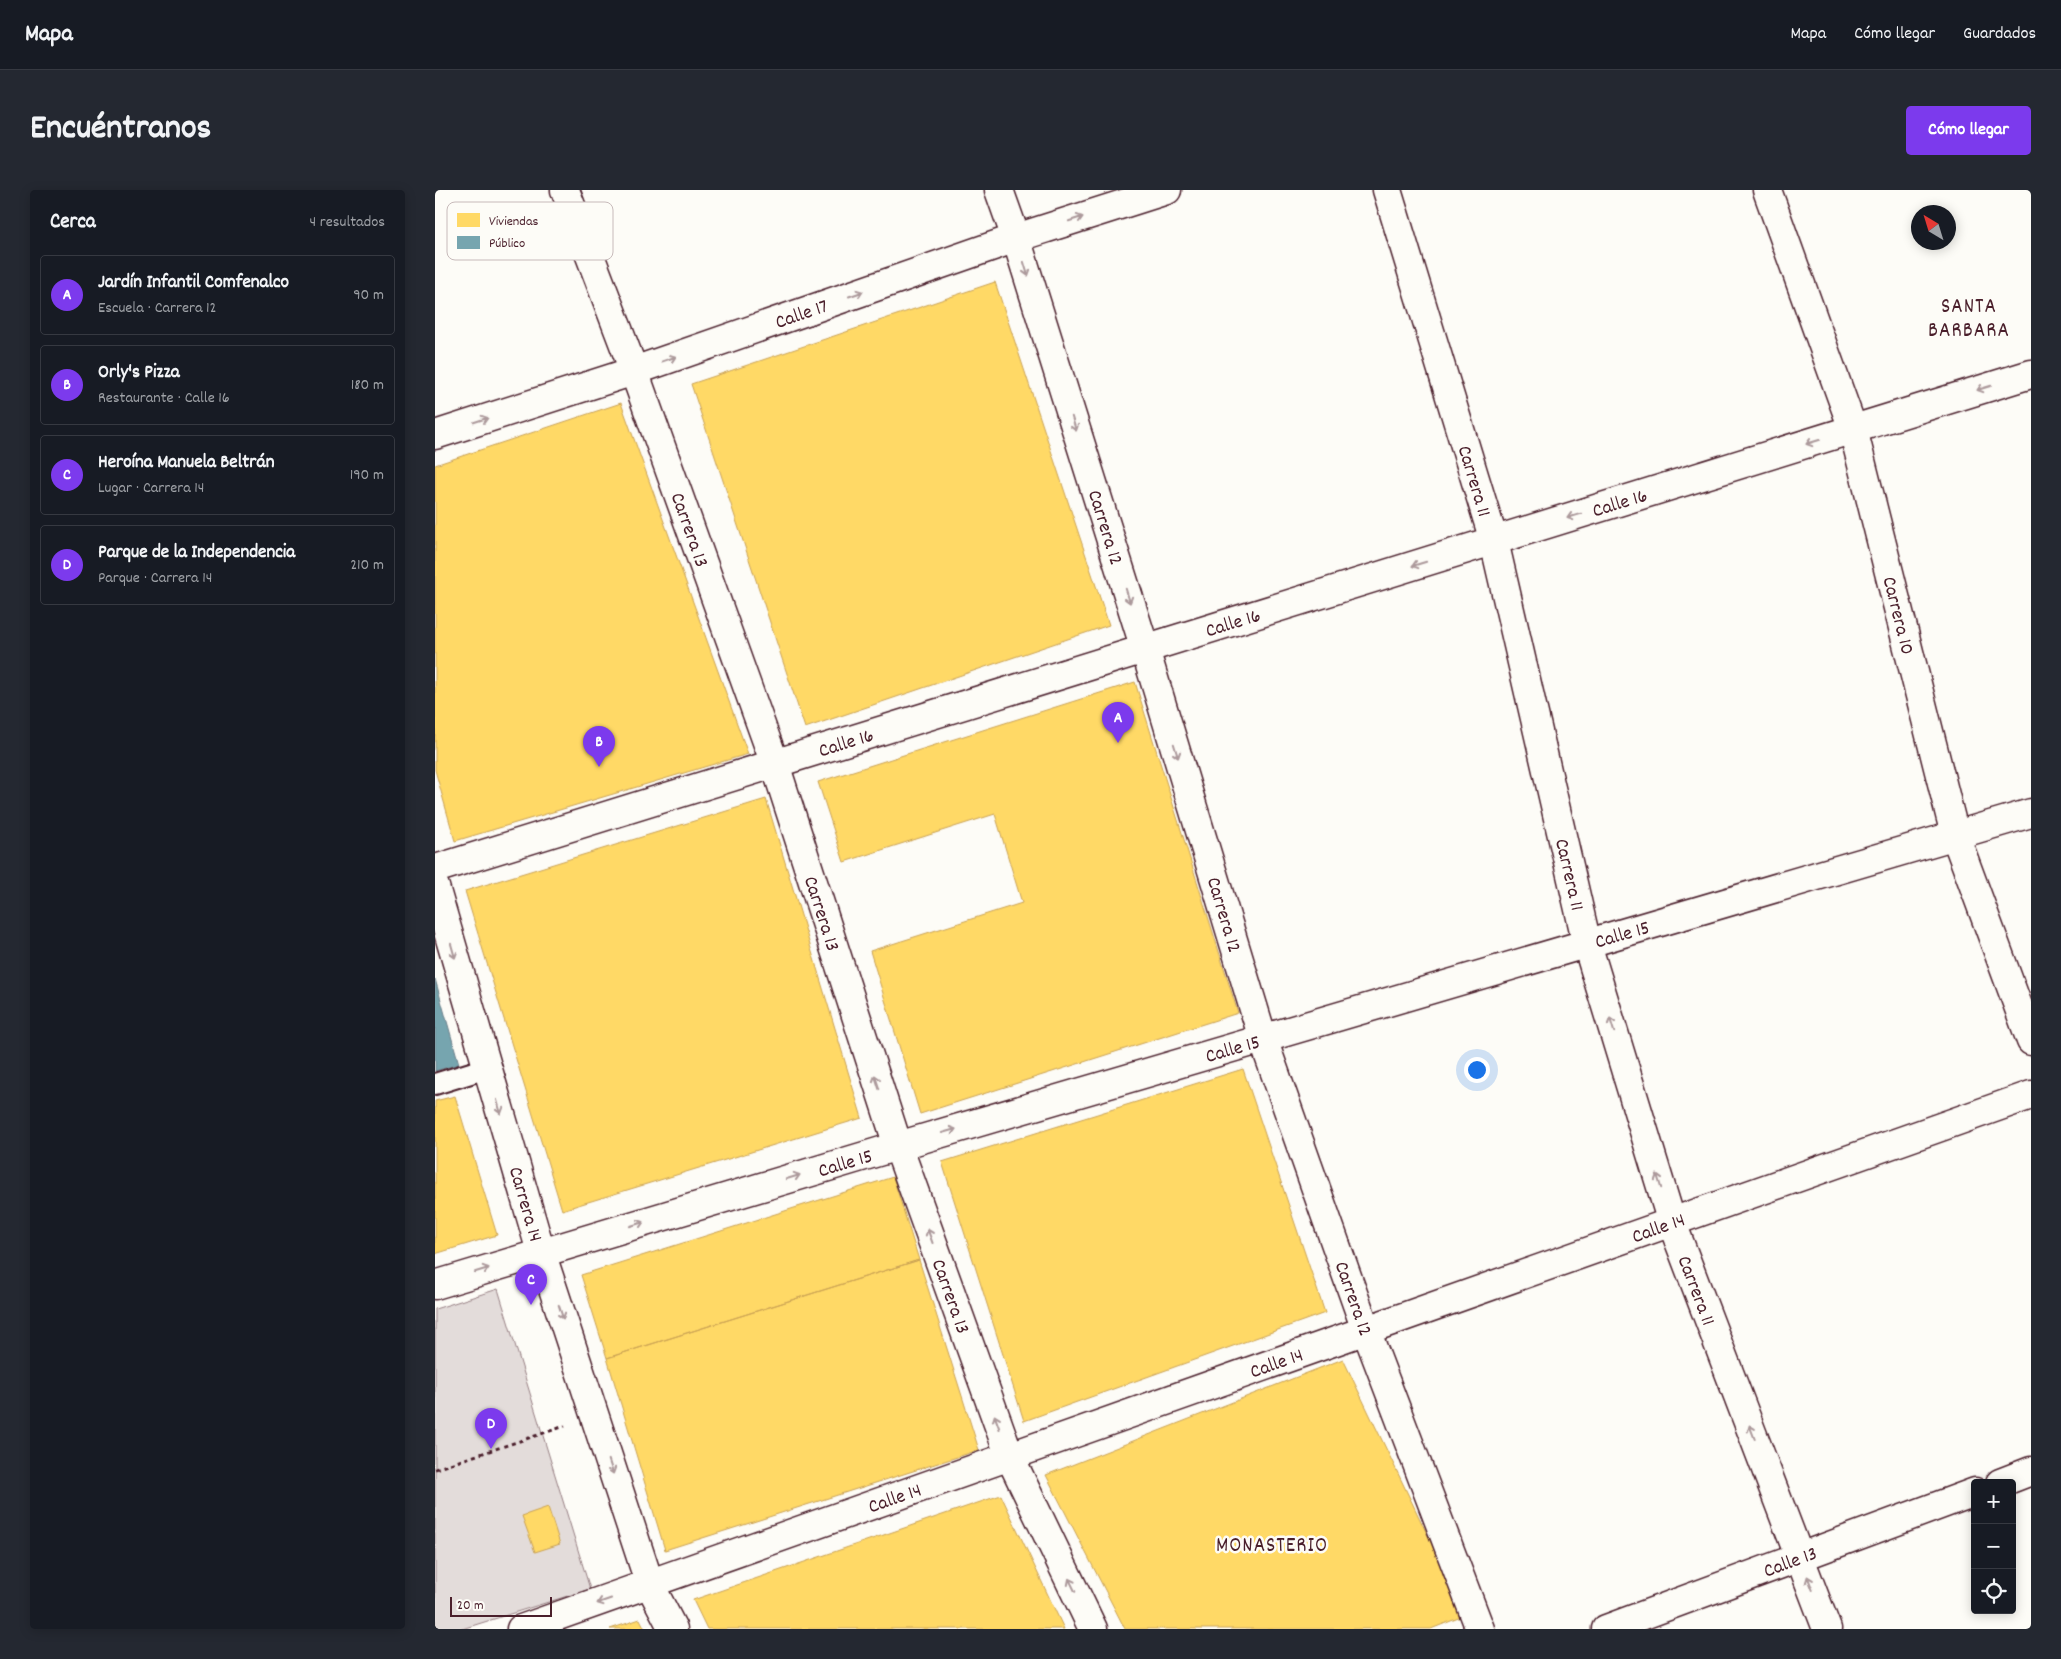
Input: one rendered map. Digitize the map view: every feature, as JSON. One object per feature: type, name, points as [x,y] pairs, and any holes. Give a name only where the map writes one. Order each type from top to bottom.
[{"type":"street","name":"Carrera 13","points":[[565,190],[570,202]]},
{"type":"street","name":"Carrera 12","points":[[999,190],[1016,238],[1145,649],[1263,1039],[1366,1330],[1479,1629]]},
{"type":"street","name":"Calle 17","points":[[435,435],[634,371],[1016,238],[1167,190]]},
{"type":"street","name":"Carrera 11","points":[[1387,190],[1494,541],[1587,944],[1672,1223],[1827,1629]]},
{"type":"street","name":"Carrera 10","points":[[1767,190],[1853,429],[1955,835],[2031,1041]]},
{"type":"street","name":"Carrera 13","points":[[592,260],[634,371],[775,764],[898,1146],[1010,1457],[1093,1629]]},
{"type":"street","name":"Calle 16","points":[[435,869],[2031,374]]},
{"type":"street","name":"Calle 15","points":[[435,1285],[898,1146],[2031,813]]},
{"type":"street","name":"Carrera 14","points":[[435,887],[541,1252],[650,1585],[673,1629]]},
{"type":"street","name":"Calle 14","points":[[521,1629],[650,1585],[2031,1095]]},
{"type":"street","points":[[2010,1479],[2031,1471]]},
{"type":"street","name":"Calle 13","points":[[1606,1629],[1971,1493]]},
{"type":"lane","points":[[435,1084],[487,1068]]},
{"type":"path","points":[[435,1469],[595,1417]]},
{"type":"shaded area","points":[[498,1289],[590,1589],[462,1629],[435,1629],[435,1309]]},
{"type":"building: Viviendas","points":[[995,282],[1109,625],[805,728],[691,384]]},
{"type":"building: Viviendas","points":[[621,403],[748,754],[455,841],[435,770],[435,465]]},
{"type":"building: Viviendas","points":[[1135,682],[1238,1013],[920,1114],[870,951],[1022,903],[995,814],[844,862],[818,782]]},
{"type":"building: Viviendas","points":[[766,799],[862,1118],[562,1210],[465,891]]},
{"type":"building: Viviendas","points":[[1243,1069],[1325,1313],[1024,1421],[942,1162]]},
{"type":"building: Viviendas","points":[[455,1096],[497,1235],[435,1254],[435,1101]]},
{"type":"building: Viviendas","points":[[893,1177],[919,1260],[607,1358],[581,1275]]},
{"type":"building: Viviendas","points":[[919,1260],[979,1450],[665,1550],[607,1358]]},
{"type":"building: Viviendas","points":[[1343,1359],[1466,1615],[1431,1629],[1125,1629],[1046,1475]]},
{"type":"building: Viviendas","points":[[1001,1495],[1064,1629],[707,1629],[693,1600]]},
{"type":"building: Viviendas","points":[[548,1507],[560,1544],[535,1552],[522,1516]]},
{"type":"building: Viviendas","points":[[640,1619],[645,1629],[610,1629]]},
{"type":"building: Público","points":[[435,979],[459,1064],[435,1071]]},
{"type":"place","name":"Jardín Infantil Comfenalco","points":[[1118,743]]},
{"type":"place","name":"Orly's Pizza","points":[[599,767]]},
{"type":"place","name":"Heroína Manuela Beltrán","points":[[531,1305]]},
{"type":"place","name":"Parque de la Independencia","points":[[491,1449]]},
{"type":"district","name":"SANTA BARBARA","points":[[1969,317]]},
{"type":"district","name":"MONASTERIO","points":[[1272,1544]]}]
